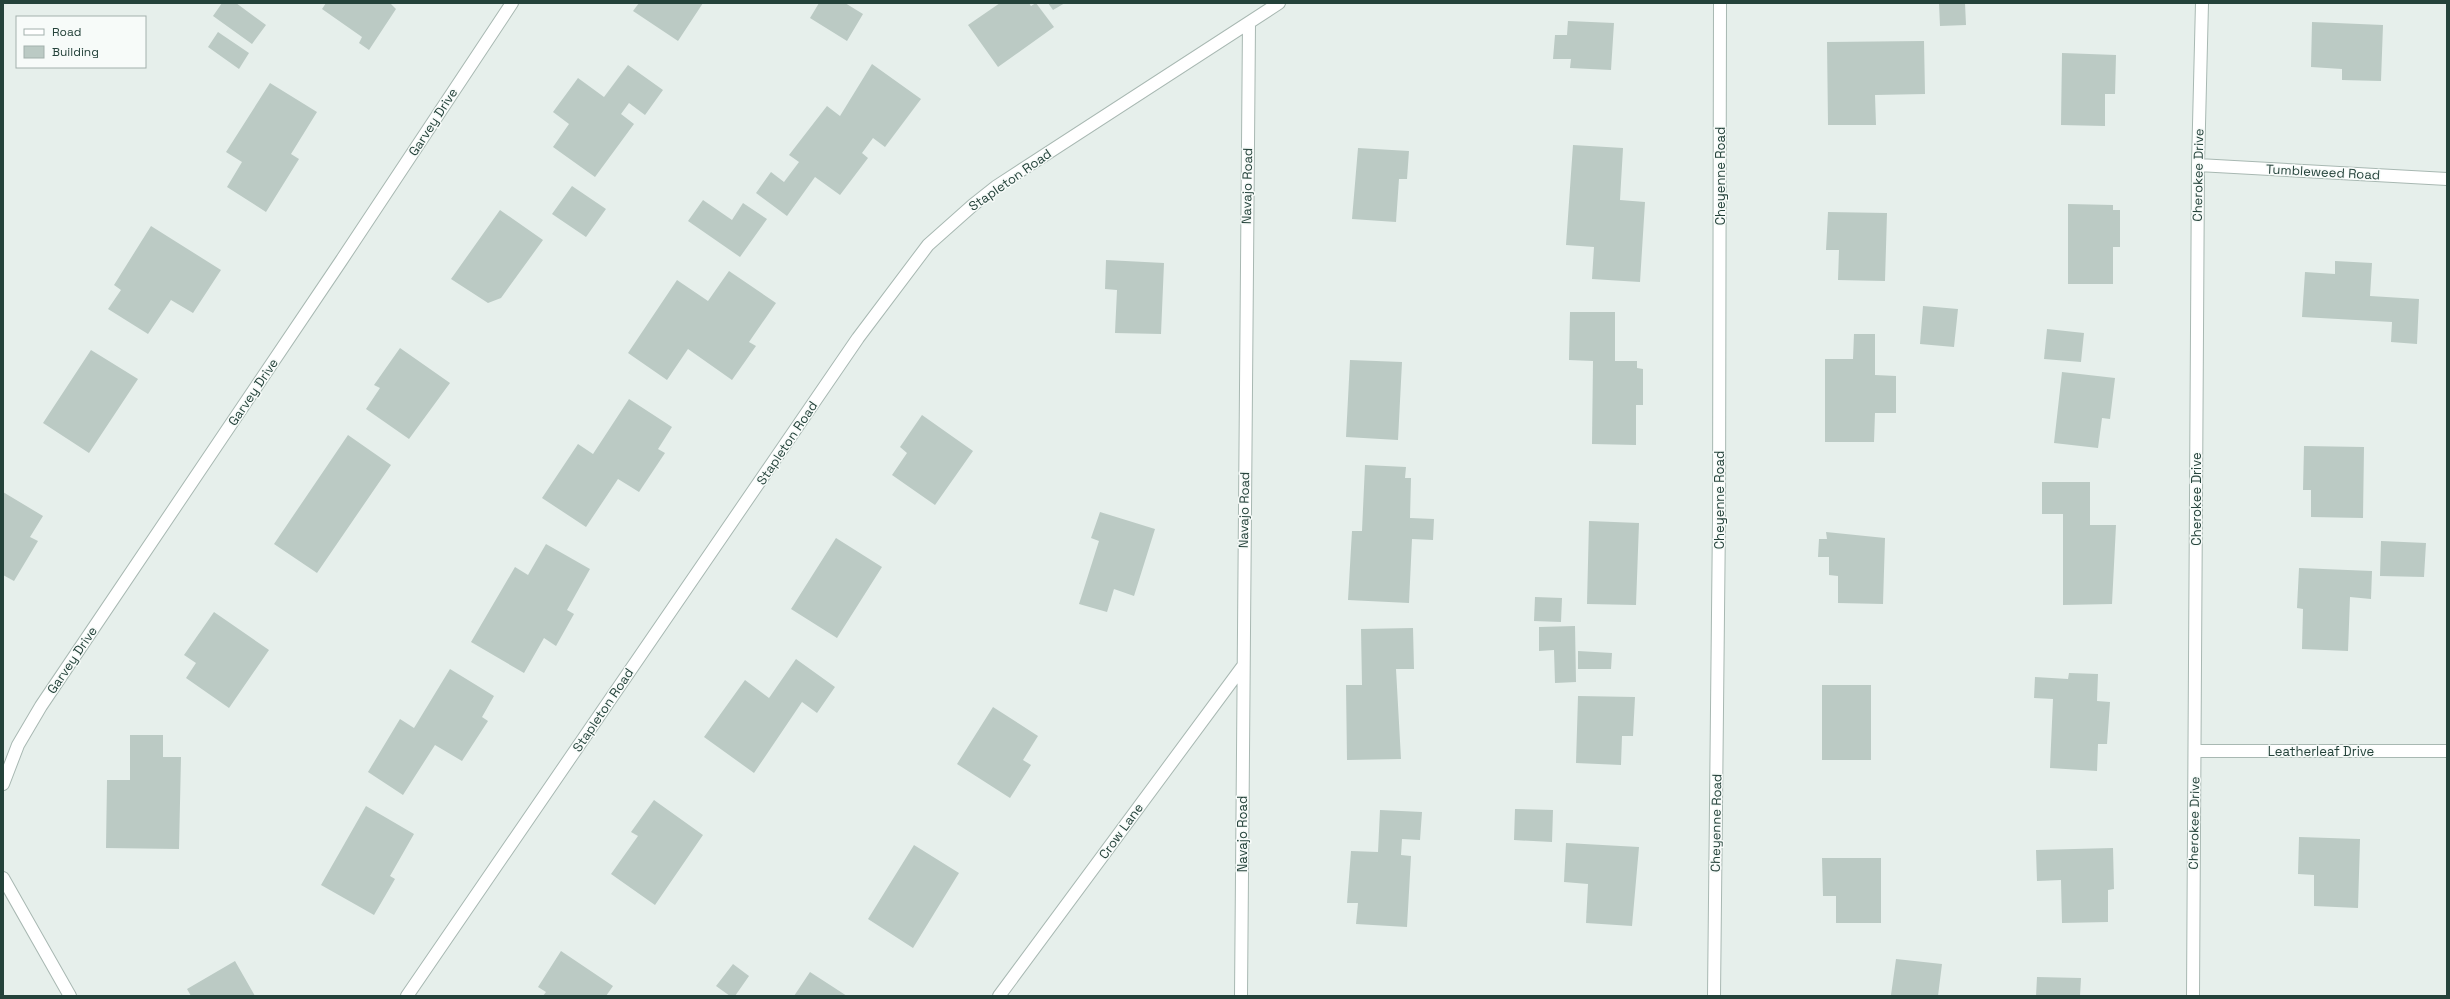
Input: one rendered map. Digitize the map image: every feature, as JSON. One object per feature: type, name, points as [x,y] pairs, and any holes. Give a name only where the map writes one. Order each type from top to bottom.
[{"type":"street","name":"Garvey Drive","points":[[3,784],[18,744],[41,706],[341,262],[512,3]]},
{"type":"street","name":"Stapleton Road","points":[[407,996],[858,338],[928,245],[997,186],[1249,24],[1279,3]]},
{"type":"street","name":"Cheyenne Road","points":[[1714,996],[1719,518],[1720,3]]},
{"type":"street","name":"Cherokee Drive","points":[[2193,996],[2198,166],[2202,3]]},
{"type":"street","name":"Navajo Road","points":[[1241,996],[1249,24]]},
{"type":"street","name":"Tumbleweed Road","points":[[2198,166],[2447,179]]},
{"type":"street","name":"Crow Lane","points":[[999,996],[1243,666]]},
{"type":"street","name":"Leatherleaf Drive","points":[[2195,751],[2447,751]]},
{"type":"street","points":[[3,878],[70,996]]},
{"type":"building","points":[[222,3],[236,3],[266,25],[252,44],[213,16]]},
{"type":"building","points":[[326,3],[390,3],[396,9],[369,50],[359,43],[362,37],[322,9]]},
{"type":"building","points":[[639,3],[703,3],[678,41],[633,11]]},
{"type":"building","points":[[819,3],[845,3],[863,14],[847,41],[810,18]]},
{"type":"building","points":[[1000,3],[1029,3],[1031,6],[1036,3],[1054,27],[998,67],[968,25]]},
{"type":"building","points":[[1048,3],[1065,3],[1053,10]]},
{"type":"building","points":[[1939,3],[1965,3],[1966,25],[1940,26]]},
{"type":"building","points":[[1568,21],[1614,23],[1611,70],[1570,68],[1571,59],[1553,59],[1555,35],[1567,35]]},
{"type":"building","points":[[2312,22],[2383,25],[2381,81],[2342,80],[2342,69],[2311,67]]},
{"type":"building","points":[[218,32],[249,53],[239,69],[208,47]]},
{"type":"building","points":[[1924,41],[1925,94],[1875,95],[1876,125],[1828,125],[1827,42]]},
{"type":"building","points":[[2062,53],[2116,55],[2115,94],[2105,94],[2105,126],[2061,125]]},
{"type":"building","points":[[872,64],[921,99],[885,147],[873,138],[862,153],[868,158],[840,195],[815,177],[787,216],[756,193],[771,172],[784,182],[799,162],[789,155],[827,106],[840,116]]},
{"type":"building","points":[[628,65],[663,90],[645,115],[629,103],[621,114],[634,124],[595,177],[553,147],[569,124],[553,112],[578,78],[604,97]]},
{"type":"building","points":[[270,83],[317,112],[291,154],[299,159],[266,212],[227,187],[242,162],[226,152]]},
{"type":"building","points":[[1573,145],[1623,148],[1620,200],[1645,202],[1640,282],[1592,279],[1594,247],[1566,245]]},
{"type":"building","points":[[1358,148],[1409,151],[1407,179],[1399,179],[1396,222],[1352,219]]},
{"type":"building","points":[[572,186],[606,209],[586,237],[552,214]]},
{"type":"building","points":[[703,200],[732,220],[743,203],[767,219],[740,257],[688,221]]},
{"type":"building","points":[[2068,204],[2113,205],[2113,210],[2120,210],[2120,247],[2113,247],[2113,284],[2068,284]]},
{"type":"building","points":[[500,210],[543,240],[501,298],[488,303],[451,279]]},
{"type":"building","points":[[1828,212],[1887,213],[1885,281],[1838,280],[1839,250],[1826,250]]},
{"type":"building","points":[[151,226],[221,270],[193,313],[171,300],[148,334],[108,309],[121,290],[114,285]]},
{"type":"building","points":[[1106,260],[1164,263],[1161,334],[1115,333],[1117,290],[1105,289]]},
{"type":"building","points":[[2335,261],[2372,263],[2370,296],[2419,299],[2417,344],[2391,342],[2392,322],[2302,317],[2305,272],[2335,274]]},
{"type":"building","points":[[729,271],[776,303],[749,342],[756,346],[732,380],[688,349],[667,380],[628,353],[677,280],[708,301]]},
{"type":"building","points":[[1923,306],[1958,309],[1954,347],[1920,344]]},
{"type":"building","points":[[1570,312],[1615,312],[1615,361],[1637,361],[1637,368],[1643,369],[1643,405],[1636,405],[1636,445],[1592,444],[1593,361],[1569,360]]},
{"type":"building","points":[[2047,329],[2084,333],[2081,362],[2044,359]]},
{"type":"building","points":[[1854,334],[1875,334],[1875,375],[1896,376],[1896,413],[1875,413],[1874,442],[1825,442],[1825,359],[1853,359]]},
{"type":"building","points":[[400,348],[450,383],[409,439],[366,409],[380,388],[374,385]]},
{"type":"building","points":[[91,350],[138,379],[89,453],[43,423]]},
{"type":"building","points":[[1350,360],[1402,362],[1398,440],[1346,437]]},
{"type":"building","points":[[2062,372],[2115,378],[2110,419],[2102,418],[2098,448],[2054,443]]},
{"type":"building","points":[[629,399],[672,427],[658,449],[665,453],[639,492],[618,479],[586,527],[542,498],[578,444],[593,454]]},
{"type":"building","points":[[922,415],[973,451],[935,505],[892,475],[907,453],[900,447]]},
{"type":"building","points":[[348,435],[391,465],[317,573],[274,544]]},
{"type":"building","points":[[2304,446],[2364,447],[2363,518],[2311,517],[2311,490],[2303,490]]},
{"type":"building","points":[[1365,465],[1406,467],[1405,478],[1411,478],[1410,518],[1434,519],[1433,540],[1412,539],[1409,603],[1348,600],[1352,531],[1362,531]]},
{"type":"building","points":[[2042,482],[2090,482],[2090,525],[2116,525],[2112,604],[2063,605],[2063,514],[2042,514]]},
{"type":"building","points":[[3,492],[43,516],[30,537],[38,541],[14,581],[3,575]]},
{"type":"building","points":[[1100,512],[1155,529],[1134,596],[1114,589],[1107,612],[1079,604],[1099,541],[1091,538]]},
{"type":"building","points":[[1589,521],[1639,523],[1636,605],[1587,604]]},
{"type":"building","points":[[1826,532],[1885,538],[1883,604],[1838,603],[1838,576],[1829,575],[1829,557],[1818,557],[1819,539],[1827,539]]},
{"type":"building","points":[[836,538],[882,567],[837,638],[791,609]]},
{"type":"building","points":[[2381,541],[2426,543],[2424,577],[2380,576]]},
{"type":"building","points":[[546,544],[590,569],[567,610],[574,614],[556,646],[544,638],[524,673],[471,642],[515,567],[528,575]]},
{"type":"building","points":[[2299,568],[2372,571],[2371,599],[2350,597],[2348,651],[2302,649],[2303,609],[2297,608]]},
{"type":"building","points":[[1535,597],[1562,598],[1561,622],[1534,621]]},
{"type":"building","points":[[214,612],[269,650],[229,708],[186,678],[196,663],[184,655]]},
{"type":"building","points":[[1575,626],[1576,682],[1555,683],[1554,650],[1539,651],[1539,627]]},
{"type":"building","points":[[1413,628],[1414,669],[1396,669],[1401,759],[1347,760],[1346,685],[1362,685],[1361,629]]},
{"type":"building","points":[[1578,651],[1612,653],[1611,669],[1578,669]]},
{"type":"building","points":[[796,659],[835,687],[817,713],[802,702],[754,773],[704,737],[745,680],[769,698]]},
{"type":"building","points":[[450,669],[494,696],[482,717],[488,721],[462,761],[435,745],[403,795],[368,772],[400,719],[414,728]]},
{"type":"building","points":[[2069,673],[2098,674],[2097,701],[2110,702],[2107,744],[2098,744],[2097,771],[2050,768],[2053,699],[2034,698],[2035,677],[2068,679]]},
{"type":"building","points":[[1822,685],[1871,685],[1871,760],[1822,760]]},
{"type":"building","points":[[1578,696],[1635,697],[1633,736],[1622,736],[1621,765],[1576,763]]},
{"type":"building","points":[[993,707],[1038,736],[1023,760],[1031,765],[1010,798],[957,764]]},
{"type":"building","points":[[130,735],[163,735],[163,757],[181,757],[179,849],[106,848],[107,780],[130,780]]},
{"type":"building","points":[[654,800],[703,835],[655,905],[611,874],[638,836],[631,832]]},
{"type":"building","points":[[366,806],[414,834],[390,876],[395,879],[374,915],[321,885]]},
{"type":"building","points":[[1515,809],[1553,810],[1552,842],[1514,840]]},
{"type":"building","points":[[1380,810],[1422,812],[1420,840],[1402,839],[1401,855],[1411,856],[1407,927],[1356,924],[1358,903],[1347,903],[1351,851],[1378,852]]},
{"type":"building","points":[[2299,837],[2360,839],[2358,908],[2314,906],[2314,875],[2298,874]]},
{"type":"building","points":[[1566,843],[1639,847],[1632,926],[1586,923],[1588,884],[1564,882]]},
{"type":"building","points":[[914,845],[959,873],[913,948],[868,919]]},
{"type":"building","points":[[2113,848],[2114,889],[2108,890],[2108,922],[2062,923],[2061,880],[2037,881],[2036,850]]},
{"type":"building","points":[[1822,858],[1881,858],[1881,923],[1836,923],[1836,896],[1823,896]]},
{"type":"building","points":[[561,951],[613,986],[606,996],[543,996],[546,992],[538,987]]},
{"type":"building","points":[[1896,959],[1942,964],[1938,996],[1891,995]]},
{"type":"building","points":[[235,961],[255,996],[191,996],[187,989]]},
{"type":"building","points":[[733,964],[749,976],[735,996],[730,996],[716,986]]},
{"type":"building","points":[[810,972],[847,996],[794,996]]},
{"type":"building","points":[[2037,977],[2081,978],[2080,996],[2036,996]]}]
